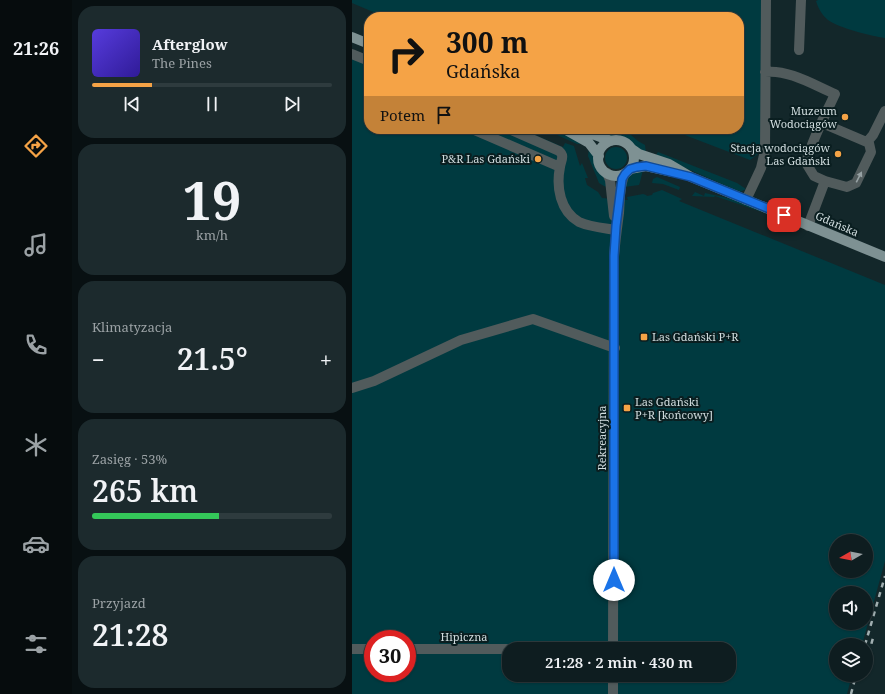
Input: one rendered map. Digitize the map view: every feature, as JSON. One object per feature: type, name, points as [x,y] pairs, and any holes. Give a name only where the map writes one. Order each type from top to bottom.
[{"type":"main road","points":[[352,37],[364,42]]},
{"type":"main road","points":[[573,134],[589,143],[599,156]]},
{"type":"main road","points":[[592,134],[611,141],[623,141],[632,149],[634,159],[628,171],[616,176],[607,173],[600,166],[599,156],[603,146],[611,141]]},
{"type":"main road","name":"Gdańska","points":[[632,149],[638,154],[669,164],[691,177],[885,257]]},
{"type":"main road","name":"Gdańska","points":[[628,171],[646,166],[691,177]]},
{"type":"street","points":[[746,200],[761,168],[765,151],[766,0]]},
{"type":"street","points":[[799,50],[801,0]]},
{"type":"street","points":[[352,54],[364,59]]},
{"type":"street","points":[[766,72],[775,71],[785,73],[835,94],[809,151],[806,163],[814,176],[826,181],[846,187],[856,183],[871,152],[869,142],[822,123]]},
{"type":"street","points":[[867,142],[873,135],[885,111]]},
{"type":"street","points":[[496,134],[560,167]]},
{"type":"street","points":[[520,134],[562,154],[563,157],[560,167],[559,188],[561,198],[567,211],[579,222],[616,228]]},
{"type":"street","name":"Rekreacyjna","points":[[616,228],[620,189],[628,171]]},
{"type":"street","name":"Rekreacyjna","points":[[607,173],[610,180],[616,228],[613,642]]},
{"type":"street","points":[[808,226],[826,181]]},
{"type":"street","points":[[352,388],[374,381],[462,340],[533,319],[615,348]]},
{"type":"street","points":[[352,649],[364,649]]},
{"type":"street","name":"Hipiczna","points":[[416,649],[502,649]]},
{"type":"street","points":[[613,682],[613,694]]},
{"type":"shaded area","points":[[352,0],[763,0],[762,137],[758,154],[750,160],[682,134],[744,134],[744,12],[373,12],[352,3]]},
{"type":"shaded area","points":[[885,0],[885,38],[855,31],[833,23],[820,11],[816,1]]},
{"type":"shaded area","points":[[352,56],[364,61],[364,134],[533,134],[563,147],[565,143],[574,146],[580,166],[582,163],[588,178],[585,178],[587,185],[598,192],[602,198],[628,200],[627,197],[643,194],[647,196],[652,195],[653,193],[662,190],[682,199],[679,201],[885,285],[885,561],[873,605],[873,586],[829,586],[829,630],[866,630],[864,638],[829,638],[829,682],[850,682],[847,694],[352,694]]},
{"type":"shaded area","points":[[555,134],[565,134],[582,142],[577,144]]},
{"type":"shaded area","points":[[602,134],[630,134],[645,145],[646,153],[637,149],[626,139],[618,136]]},
{"type":"shaded area","points":[[616,147],[624,150],[627,158],[624,166],[616,169],[608,166],[605,158],[608,150]]},
{"type":"shaded area","points":[[589,148],[594,157],[596,167],[604,177],[607,187],[599,183],[588,156]]},
{"type":"shaded area","points":[[658,152],[737,183],[746,189],[740,192],[656,155]]},
{"type":"shaded area","points":[[643,170],[639,185],[624,187],[627,180],[631,176],[636,172]]},
{"type":"shaded area","points":[[657,177],[680,187],[679,190],[663,184],[652,183],[653,179]]},
{"type":"shaded area","points":[[695,192],[704,196],[705,193],[732,199],[771,215],[715,196],[714,197],[692,196]]},
{"type":"railway","points":[[867,638],[885,576]]},
{"type":"railway","points":[[851,694],[854,682]]},
{"type":"place","name":"Muzeum Wodociągów","points":[[845,117]]},
{"type":"place","name":"Stacja wodociągów Las Gdański","points":[[838,154]]},
{"type":"place","name":"P&R Las Gdański","points":[[538,159]]},
{"type":"place","name":"Las Gdański P+R","points":[[644,337]]},
{"type":"place","name":"Las Gdański P+R [końcowy]","points":[[627,408]]},
{"type":"route","points":[[614,580],[614,256],[622,179],[630,169],[637,167],[646,166],[669,171],[691,177],[784,215]]}]
